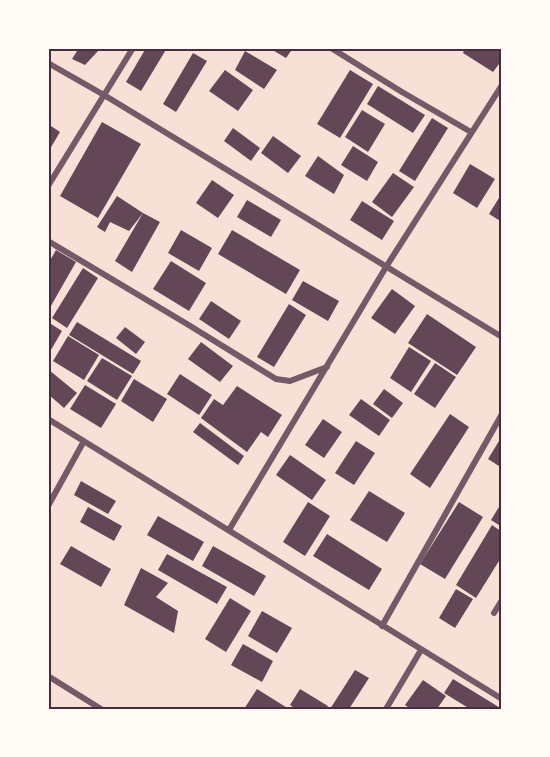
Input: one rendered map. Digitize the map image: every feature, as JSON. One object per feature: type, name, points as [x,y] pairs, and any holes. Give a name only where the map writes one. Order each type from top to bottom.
[{"type":"street","points":[[48,186],[133,48]]},
{"type":"street","points":[[331,48],[471,132]]},
{"type":"street","points":[[48,63],[104,94],[502,337]]},
{"type":"street","points":[[229,530],[386,267],[502,85]]},
{"type":"street","points":[[48,241],[276,378],[290,381],[327,367]]},
{"type":"street","points":[[382,626],[502,414]]},
{"type":"street","points":[[48,419],[502,699]]},
{"type":"street","points":[[48,506],[84,441]]},
{"type":"street","points":[[494,613],[502,600]]},
{"type":"street","points":[[386,709],[421,650]]},
{"type":"street","points":[[48,676],[101,709]]},
{"type":"building","points":[[79,48],[94,48],[98,51],[85,65],[72,59]]},
{"type":"building","points":[[146,48],[167,48],[141,91],[126,82]]},
{"type":"building","points":[[269,48],[293,48],[286,58]]},
{"type":"building","points":[[465,48],[502,48],[502,60],[493,72],[463,53]]},
{"type":"building","points":[[245,51],[277,70],[264,89],[235,70]]},
{"type":"building","points":[[193,53],[207,61],[176,112],[163,104]]},
{"type":"building","points":[[225,70],[253,90],[238,111],[209,91]]},
{"type":"building","points":[[350,70],[373,84],[340,138],[317,124]]},
{"type":"building","points":[[378,86],[425,115],[413,133],[367,104]]},
{"type":"building","points":[[362,110],[385,124],[368,152],[345,137]]},
{"type":"building","points":[[432,118],[448,128],[415,181],[399,171]]},
{"type":"building","points":[[102,122],[141,144],[98,218],[60,196]]},
{"type":"building","points":[[48,124],[60,132],[50,149],[48,148]]},
{"type":"building","points":[[233,128],[260,148],[251,161],[224,141]]},
{"type":"building","points":[[273,136],[301,156],[288,173],[261,153]]},
{"type":"building","points":[[353,146],[378,162],[367,181],[341,165]]},
{"type":"building","points":[[318,156],[344,175],[334,194],[305,176]]},
{"type":"building","points":[[470,164],[495,179],[477,208],[453,193]]},
{"type":"building","points":[[393,173],[414,187],[392,217],[372,202]]},
{"type":"building","points":[[212,180],[234,195],[218,218],[196,203]]},
{"type":"building","points":[[502,193],[502,222],[489,214]]},
{"type":"building","points":[[117,196],[143,213],[129,231],[110,222],[105,232],[97,227]]},
{"type":"building","points":[[247,200],[281,220],[271,237],[237,217]]},
{"type":"building","points":[[362,201],[394,221],[382,240],[350,220]]},
{"type":"building","points":[[143,213],[160,222],[132,272],[115,261]]},
{"type":"building","points":[[181,230],[212,248],[199,271],[168,253]]},
{"type":"building","points":[[232,230],[300,270],[286,294],[218,254]]},
{"type":"building","points":[[56,250],[76,262],[48,311],[48,264]]},
{"type":"building","points":[[171,261],[206,283],[189,311],[153,289]]},
{"type":"building","points":[[83,268],[98,278],[67,328],[52,318]]},
{"type":"building","points":[[303,281],[339,301],[328,321],[292,300]]},
{"type":"building","points":[[392,289],[415,306],[395,334],[371,318]]},
{"type":"building","points":[[211,301],[241,321],[229,339],[199,319]]},
{"type":"building","points":[[289,304],[306,315],[274,367],[257,357]]},
{"type":"building","points":[[427,314],[476,347],[457,375],[408,343]]},
{"type":"building","points":[[48,322],[62,331],[48,355]]},
{"type":"building","points":[[77,322],[141,361],[133,374],[69,335]]},
{"type":"building","points":[[125,327],[145,342],[136,354],[116,338]]},
{"type":"building","points":[[68,336],[99,355],[84,380],[53,361]]},
{"type":"building","points":[[201,342],[233,366],[220,382],[188,359]]},
{"type":"building","points":[[409,347],[431,361],[411,392],[390,378]]},
{"type":"building","points":[[102,358],[132,376],[117,400],[87,381]]},
{"type":"building","points":[[435,363],[456,377],[435,408],[414,394]]},
{"type":"building","points":[[49,370],[77,393],[64,408],[48,394]]},
{"type":"building","points":[[180,374],[212,395],[199,415],[167,394]]},
{"type":"building","points":[[134,379],[167,399],[153,422],[121,401]]},
{"type":"building","points":[[85,385],[116,404],[101,428],[70,409]]},
{"type":"building","points":[[237,386],[282,415],[268,437],[261,432],[247,452],[201,418],[214,399],[223,405]]},
{"type":"building","points":[[384,389],[403,403],[392,418],[373,404]]},
{"type":"building","points":[[361,399],[390,420],[379,436],[349,415]]},
{"type":"building","points":[[450,414],[469,427],[430,488],[410,474]]},
{"type":"building","points":[[323,419],[342,432],[324,458],[305,445]]},
{"type":"building","points":[[200,423],[244,456],[238,465],[193,432]]},
{"type":"building","points":[[356,441],[375,453],[354,485],[335,473]]},
{"type":"building","points":[[499,441],[502,443],[502,468],[488,459]]},
{"type":"building","points":[[290,455],[326,480],[312,500],[276,475]]},
{"type":"building","points":[[81,481],[116,501],[108,514],[74,495]]},
{"type":"building","points":[[369,491],[405,513],[387,542],[350,520]]},
{"type":"building","points":[[308,502],[330,516],[305,556],[283,542]]},
{"type":"building","points":[[459,502],[483,517],[445,579],[420,564]]},
{"type":"building","points":[[502,502],[502,527],[491,520]]},
{"type":"building","points":[[88,507],[122,526],[114,541],[80,522]]},
{"type":"building","points":[[158,516],[204,542],[193,561],[147,535]]},
{"type":"building","points":[[492,525],[502,532],[502,556],[476,598],[456,585]]},
{"type":"building","points":[[327,534],[382,569],[369,590],[313,556]]},
{"type":"building","points":[[71,546],[111,569],[101,587],[60,564]]},
{"type":"building","points":[[213,546],[266,576],[254,596],[202,566]]},
{"type":"building","points":[[167,554],[227,587],[217,604],[158,570]]},
{"type":"building","points":[[141,568],[168,583],[156,597],[178,611],[174,633],[124,605]]},
{"type":"building","points":[[456,589],[473,599],[455,628],[439,618]]},
{"type":"building","points":[[230,598],[251,611],[226,652],[205,639]]},
{"type":"building","points":[[262,611],[292,628],[277,653],[248,636]]},
{"type":"building","points":[[243,644],[273,661],[262,682],[231,665]]},
{"type":"building","points":[[355,670],[369,678],[349,709],[330,709]]},
{"type":"building","points":[[453,679],[502,709],[470,709],[444,693]]},
{"type":"building","points":[[423,680],[446,696],[437,709],[411,709],[405,705]]},
{"type":"building","points":[[257,689],[289,709],[244,709]]},
{"type":"building","points":[[300,689],[328,706],[326,709],[296,709],[290,705]]}]
